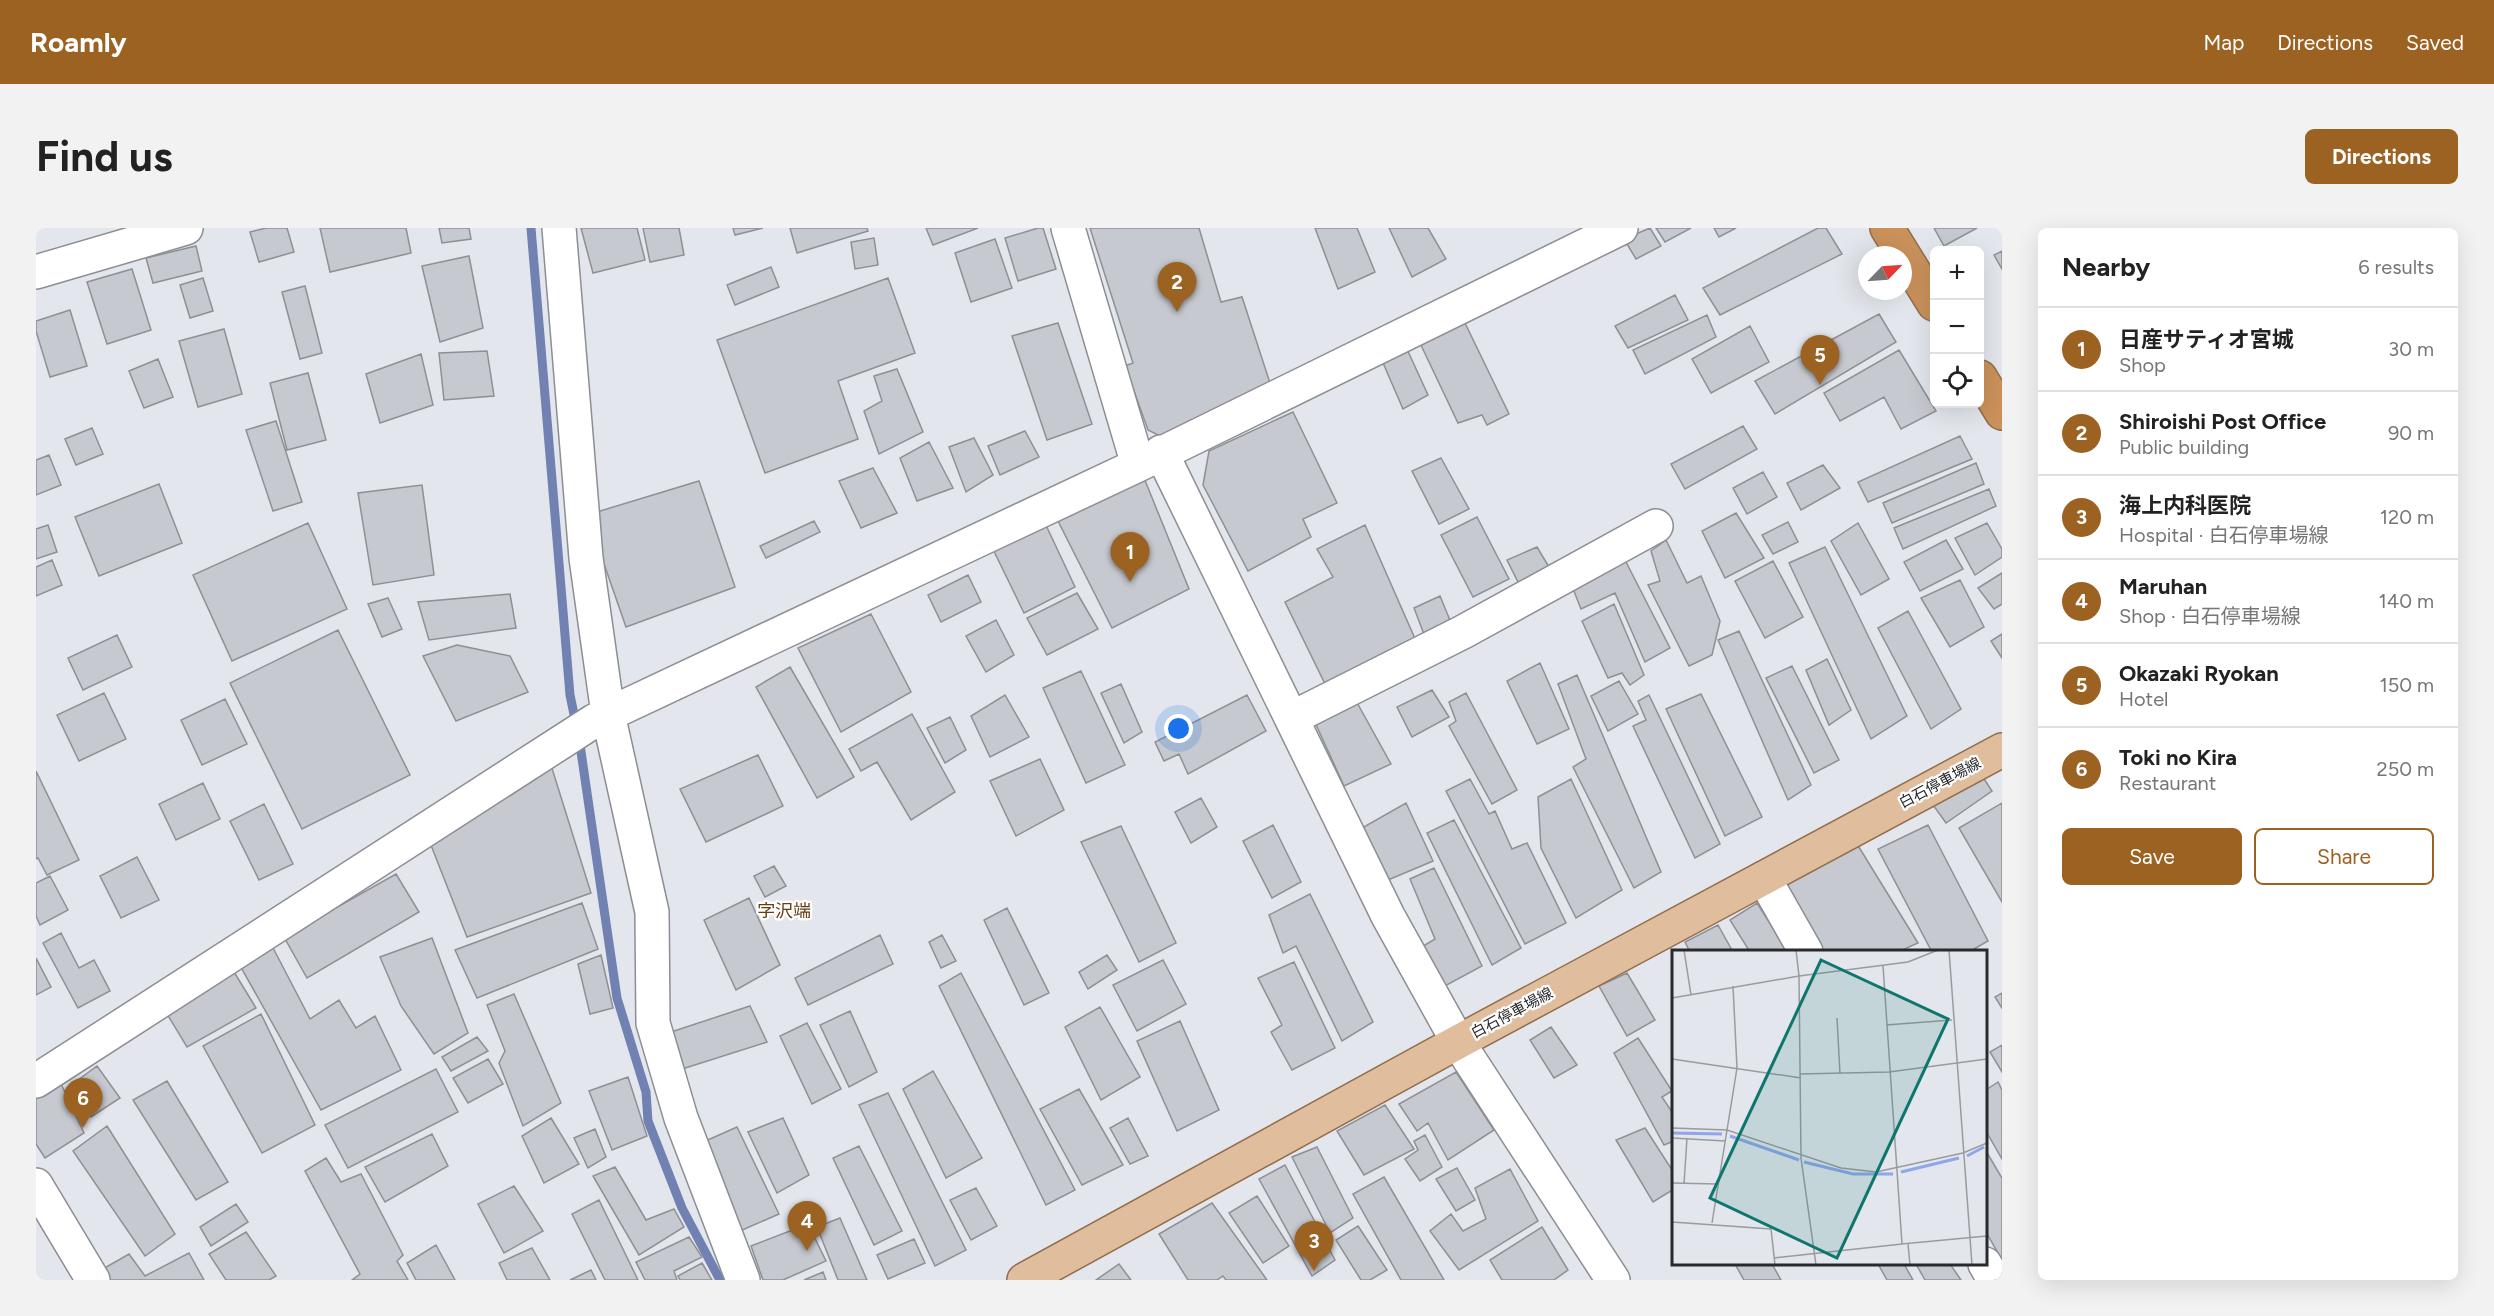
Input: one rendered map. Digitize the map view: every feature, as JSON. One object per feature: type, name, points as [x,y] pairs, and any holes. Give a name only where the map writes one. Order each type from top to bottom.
[{"type":"highway","points":[[1887,228],[1932,300]]},
{"type":"highway","points":[[1984,383],[2002,413]]},
{"type":"main road","name":"白石停車場線","points":[[1024,1280],[1458,1042],[2002,750]]},
{"type":"street","points":[[36,272],[150,233],[186,228]]},
{"type":"street","points":[[559,228],[586,558],[590,724],[652,912],[653,1023],[681,1118],[743,1280]]},
{"type":"street","points":[[1068,228],[1150,458],[1292,718],[1388,916],[1458,1042],[1612,1280]]},
{"type":"street","points":[[36,1081],[280,926],[590,724],[1150,458],[1621,228]]},
{"type":"street","points":[[1292,718],[1463,632],[1656,526]]},
{"type":"street","points":[[1764,878],[1805,950]]},
{"type":"street","points":[[36,1185],[93,1280]]},
{"type":"street","points":[[1986,1265],[1994,1280]]},
{"type":"building","points":[[266,228],[287,228],[294,252],[259,262],[250,232]]},
{"type":"building","points":[[320,228],[406,228],[411,253],[330,272]]},
{"type":"building","points":[[439,228],[469,228],[471,239],[442,243]]},
{"type":"building","points":[[581,228],[637,228],[645,260],[593,273]]},
{"type":"building","points":[[643,228],[679,228],[684,255],[650,262]]},
{"type":"building","points":[[733,228],[763,228],[735,235]]},
{"type":"building","points":[[790,228],[867,228],[868,231],[797,253]]},
{"type":"building","points":[[926,228],[978,228],[933,245]]},
{"type":"building","points":[[1043,228],[1056,269],[1018,281],[1005,238]]},
{"type":"building","points":[[1090,228],[1199,228],[1221,302],[1242,297],[1271,386],[1160,436],[1148,430],[1125,366],[1133,363]]},
{"type":"building","points":[[1315,228],[1357,228],[1375,272],[1338,289]]},
{"type":"building","points":[[1389,228],[1428,228],[1446,259],[1412,277]]},
{"type":"building","points":[[1650,228],[1661,246],[1636,259],[1624,239]]},
{"type":"building","points":[[1656,228],[1691,228],[1665,242]]},
{"type":"building","points":[[1714,228],[1736,228],[1719,237]]},
{"type":"building","points":[[1818,228],[1826,228],[1842,254],[1720,315],[1703,288]]},
{"type":"building","points":[[1934,228],[1977,228],[1944,246]]},
{"type":"building","points":[[874,238],[878,265],[855,269],[851,242]]},
{"type":"building","points":[[995,239],[1012,288],[971,302],[955,253]]},
{"type":"building","points":[[196,246],[202,271],[153,283],[146,258]]},
{"type":"building","points":[[2002,251],[2002,269],[1994,255]]},
{"type":"building","points":[[469,256],[483,328],[440,342],[422,266]]},
{"type":"building","points":[[771,267],[779,287],[735,305],[727,285]]},
{"type":"building","points":[[132,269],[151,330],[107,344],[87,282]]},
{"type":"building","points":[[203,278],[213,311],[190,318],[180,285]]},
{"type":"building","points":[[888,278],[915,353],[838,381],[858,439],[765,473],[717,340]]},
{"type":"building","points":[[305,286],[322,353],[300,359],[282,292]]},
{"type":"building","points":[[1675,295],[1688,320],[1628,348],[1615,326]]},
{"type":"building","points":[[70,310],[87,366],[50,377],[36,331],[36,321]]},
{"type":"building","points":[[1879,314],[1896,342],[1775,414],[1755,381]]},
{"type":"building","points":[[1707,315],[1716,337],[1645,374],[1633,350]]},
{"type":"building","points":[[1058,323],[1092,424],[1047,440],[1012,336]]},
{"type":"building","points":[[1465,323],[1509,414],[1487,425],[1482,415],[1458,423],[1419,341]]},
{"type":"building","points":[[1750,326],[1769,362],[1711,393],[1692,359]]},
{"type":"building","points":[[224,329],[242,394],[198,407],[179,341]]},
{"type":"building","points":[[1406,347],[1428,395],[1403,409],[1380,356]]},
{"type":"building","points":[[1899,350],[1930,401],[1930,408],[1934,408],[1936,411],[1901,429],[1884,397],[1840,421],[1824,393]]},
{"type":"building","points":[[487,351],[494,396],[444,400],[439,353]]},
{"type":"building","points":[[421,354],[433,405],[380,423],[366,374]]},
{"type":"building","points":[[158,359],[173,397],[144,408],[129,371]]},
{"type":"building","points":[[897,369],[923,432],[879,454],[864,411],[882,401],[874,376]]},
{"type":"building","points":[[308,373],[326,440],[287,450],[270,383]]},
{"type":"building","points":[[1293,412],[1337,503],[1303,519],[1311,537],[1248,571],[1203,485],[1209,451]]},
{"type":"building","points":[[276,421],[302,502],[273,511],[246,430]]},
{"type":"building","points":[[1743,426],[1757,449],[1685,489],[1671,464]]},
{"type":"building","points":[[92,428],[103,454],[76,465],[65,439]]},
{"type":"building","points":[[1025,431],[1039,457],[1000,475],[988,446]]},
{"type":"building","points":[[1960,436],[1972,459],[1868,502],[1858,482]]},
{"type":"building","points":[[974,438],[993,475],[966,492],[949,447]]},
{"type":"building","points":[[929,442],[953,488],[917,501],[900,458]]},
{"type":"building","points":[[49,455],[61,485],[36,495],[36,460]]},
{"type":"building","points":[[1441,458],[1469,509],[1439,524],[1412,471]]},
{"type":"building","points":[[1976,463],[1984,484],[1892,523],[1883,503]]},
{"type":"building","points":[[1823,465],[1840,488],[1801,510],[1787,483]]},
{"type":"building","points":[[873,468],[897,513],[861,528],[839,481]]},
{"type":"building","points":[[1763,472],[1777,497],[1747,514],[1733,488]]},
{"type":"building","points":[[1142,473],[1189,589],[1112,628],[1055,515]]},
{"type":"building","points":[[699,481],[735,587],[626,627],[587,515]]},
{"type":"building","points":[[159,484],[182,543],[99,576],[75,517]]},
{"type":"building","points":[[422,485],[434,575],[373,585],[358,493]]},
{"type":"building","points":[[1989,489],[1996,506],[1903,549],[1894,528]]},
{"type":"building","points":[[1736,513],[1764,558],[1725,578],[1702,531]]},
{"type":"building","points":[[1477,517],[1509,579],[1473,597],[1441,535]]},
{"type":"building","points":[[814,521],[820,532],[766,558],[760,546]]},
{"type":"building","points":[[1044,521],[1075,587],[1024,613],[991,545]]},
{"type":"building","points":[[1788,522],[1798,542],[1773,554],[1762,535]]},
{"type":"building","points":[[308,523],[347,609],[232,661],[193,575]]},
{"type":"building","points":[[1858,523],[1889,579],[1861,595],[1831,541]]},
{"type":"building","points":[[1987,523],[2002,549],[2002,557],[1975,575],[1955,538]]},
{"type":"building","points":[[48,525],[57,552],[36,559],[36,529]]},
{"type":"building","points":[[1365,525],[1416,641],[1327,688],[1285,602],[1333,577],[1317,549]]},
{"type":"building","points":[[1666,540],[1687,583],[1701,576],[1720,621],[1712,655],[1689,666],[1648,585],[1660,581],[1651,551]]},
{"type":"building","points":[[1946,540],[1963,569],[1920,591],[1904,562]]},
{"type":"building","points":[[1537,547],[1552,572],[1521,588],[1507,560]]},
{"type":"building","points":[[1825,547],[1907,716],[1871,739],[1789,563]]},
{"type":"building","points":[[52,560],[62,585],[36,596],[36,567]]},
{"type":"building","points":[[1625,560],[1670,648],[1645,662],[1615,593],[1581,609],[1572,586]]},
{"type":"building","points":[[1773,561],[1803,617],[1765,638],[1735,581]]},
{"type":"building","points":[[2002,573],[2002,604],[1994,609],[1978,588]]},
{"type":"building","points":[[968,575],[981,602],[941,622],[928,595]]},
{"type":"building","points":[[1960,580],[1984,627],[1950,647],[1921,598]]},
{"type":"building","points":[[1077,593],[1098,629],[1047,655],[1027,618]]},
{"type":"building","points":[[510,594],[516,628],[429,640],[418,602]]},
{"type":"building","points":[[1440,596],[1452,625],[1425,637],[1414,608]]},
{"type":"building","points":[[388,598],[402,629],[382,637],[368,604]]},
{"type":"building","points":[[1614,604],[1644,675],[1630,685],[1622,673],[1608,678],[1582,621]]},
{"type":"building","points":[[1908,611],[1961,709],[1931,729],[1878,628]]},
{"type":"building","points":[[871,614],[911,692],[841,732],[798,648]]},
{"type":"building","points":[[996,620],[1014,655],[986,672],[966,636]]},
{"type":"building","points":[[338,630],[410,775],[302,829],[230,683]]},
{"type":"building","points":[[1739,631],[1811,785],[1788,800],[1718,640]]},
{"type":"building","points":[[2002,634],[2002,658],[1991,641]]},
{"type":"building","points":[[117,635],[132,667],[83,690],[68,658]]},
{"type":"building","points":[[457,645],[510,656],[528,692],[456,721],[423,656]]},
{"type":"building","points":[[1827,659],[1851,710],[1829,725],[1806,670]]},
{"type":"building","points":[[1540,663],[1569,729],[1537,744],[1507,681]]},
{"type":"building","points":[[1792,666],[1839,760],[1814,773],[1766,678]]},
{"type":"building","points":[[790,667],[854,777],[817,798],[756,687]]},
{"type":"building","points":[[1081,671],[1125,765],[1086,783],[1043,688]]},
{"type":"building","points":[[1577,675],[1661,872],[1634,888],[1573,767],[1586,759],[1558,684]]},
{"type":"building","points":[[1619,681],[1638,714],[1608,731],[1591,696]]},
{"type":"building","points":[[1121,684],[1142,732],[1124,743],[1101,693]]},
{"type":"building","points":[[1432,690],[1449,717],[1412,737],[1397,707]]},
{"type":"building","points":[[104,693],[126,739],[79,761],[57,715]]},
{"type":"building","points":[[1466,693],[1517,790],[1492,804],[1449,726],[1456,721],[1449,702]]},
{"type":"building","points":[[1701,694],[1762,817],[1725,836],[1666,709]]},
{"type":"building","points":[[1005,695],[1029,737],[990,757],[971,716]]},
{"type":"building","points":[[1247,695],[1266,731],[1188,774],[1179,754],[1164,761],[1155,742]]},
{"type":"building","points":[[1649,695],[1720,844],[1695,858],[1633,726],[1646,720],[1638,701]]},
{"type":"building","points":[[225,699],[247,744],[202,765],[181,720]]},
{"type":"building","points":[[1355,699],[1391,764],[1344,786],[1313,718]]},
{"type":"building","points":[[912,714],[955,792],[911,820],[877,762],[861,771],[849,749]]},
{"type":"building","points":[[950,717],[966,750],[945,763],[927,728]]},
{"type":"building","points":[[758,755],[783,806],[706,842],[680,789]]},
{"type":"building","points":[[1040,759],[1064,810],[1016,836],[990,781]]},
{"type":"building","points":[[550,762],[591,893],[467,937],[427,835]]},
{"type":"building","points":[[1977,768],[1992,791],[1946,823],[1928,798]]},
{"type":"building","points":[[36,771],[79,860],[47,875],[38,858],[36,859]]},
{"type":"building","points":[[1470,779],[1489,814],[1495,811],[1512,849],[1527,843],[1566,923],[1525,944],[1446,791]]},
{"type":"building","points":[[1571,779],[1622,890],[1576,918],[1541,848],[1538,797]]},
{"type":"building","points":[[203,783],[220,819],[176,840],[159,804]]},
{"type":"building","points":[[1201,798],[1217,827],[1191,843],[1175,812]]},
{"type":"building","points":[[1406,803],[1433,861],[1388,880],[1362,828]]},
{"type":"building","points":[[2002,803],[2002,902],[1959,828]]},
{"type":"building","points":[[264,804],[293,864],[259,880],[230,821]]},
{"type":"building","points":[[1454,820],[1521,948],[1492,965],[1427,833]]},
{"type":"building","points":[[1273,825],[1301,882],[1272,898],[1243,841]]},
{"type":"building","points":[[1928,825],[1988,941],[1972,950],[1931,950],[1878,849]]},
{"type":"building","points":[[1121,826],[1176,943],[1139,962],[1081,842]]},
{"type":"building","points":[[1857,844],[1918,943],[1902,950],[1814,950],[1776,886]]},
{"type":"building","points":[[137,857],[159,900],[121,918],[100,876]]},
{"type":"building","points":[[774,866],[786,886],[765,897],[754,876]]},
{"type":"building","points":[[1434,868],[1482,966],[1443,987],[1420,948],[1435,939],[1410,879]]},
{"type":"building","points":[[396,874],[419,912],[307,978],[284,937]]},
{"type":"building","points":[[50,876],[68,910],[40,925],[36,916],[36,883]]},
{"type":"building","points":[[1310,894],[1373,1022],[1342,1041],[1296,946],[1283,953],[1269,915]]},
{"type":"building","points":[[749,898],[780,965],[736,990],[704,920]]},
{"type":"building","points":[[582,903],[598,949],[477,998],[455,950]]},
{"type":"building","points":[[1757,903],[1787,950],[1749,950],[1730,920]]},
{"type":"building","points":[[1007,908],[1049,993],[1024,1005],[984,920]]},
{"type":"building","points":[[1718,925],[1732,950],[1689,950],[1685,942]]},
{"type":"building","points":[[61,933],[79,968],[94,960],[110,991],[78,1008],[43,943]]},
{"type":"building","points":[[880,935],[893,964],[808,1005],[795,978]]},
{"type":"building","points":[[942,935],[956,961],[941,968],[929,942]]},
{"type":"building","points":[[432,938],[468,1033],[434,1054],[401,1006],[380,957]]},
{"type":"building","points":[[271,944],[310,1019],[339,1000],[356,1028],[375,1016],[401,1070],[321,1110],[238,962]]},
{"type":"building","points":[[601,955],[613,1008],[590,1014],[578,964]]},
{"type":"building","points":[[1107,955],[1117,970],[1088,989],[1079,972]]},
{"type":"building","points":[[36,958],[51,987],[36,995]]},
{"type":"building","points":[[1163,960],[1186,1004],[1137,1031],[1113,985]]},
{"type":"building","points":[[1294,962],[1335,1048],[1292,1070],[1271,1032],[1282,1025],[1258,978]]},
{"type":"building","points":[[234,972],[256,1008],[187,1047],[164,1009]]},
{"type":"building","points":[[961,973],[1075,1190],[1046,1205],[939,986]]},
{"type":"building","points":[[1627,973],[1655,1020],[1627,1036],[1599,986]]},
{"type":"building","points":[[2002,993],[2002,1008],[1995,997]]},
{"type":"building","points":[[514,994],[561,1103],[523,1126],[499,1063],[505,1051],[487,1005]]},
{"type":"building","points":[[750,1006],[767,1042],[679,1070],[668,1033]]},
{"type":"building","points":[[1100,1007],[1140,1077],[1101,1100],[1065,1027]]},
{"type":"building","points":[[850,1011],[877,1072],[849,1087],[820,1025]]},
{"type":"building","points":[[261,1014],[315,1125],[262,1153],[203,1046]]},
{"type":"building","points":[[1180,1021],[1219,1110],[1177,1131],[1137,1041]]},
{"type":"building","points":[[807,1023],[841,1089],[812,1104],[780,1036]]},
{"type":"building","points":[[1551,1027],[1577,1065],[1554,1078],[1530,1040]]},
{"type":"building","points":[[477,1037],[488,1051],[451,1071],[442,1057]]},
{"type":"building","points":[[1638,1038],[1672,1091],[1662,1097],[1672,1112],[1672,1142],[1664,1145],[1614,1053]]},
{"type":"building","points":[[2002,1045],[2002,1072],[1990,1052]]},
{"type":"building","points":[[488,1059],[503,1084],[468,1103],[453,1078]]},
{"type":"building","points":[[97,1066],[120,1098],[91,1117],[70,1086]]},
{"type":"building","points":[[436,1069],[458,1112],[348,1168],[325,1125]]},
{"type":"building","points":[[933,1071],[982,1158],[946,1178],[903,1089]]},
{"type":"building","points":[[1456,1072],[1494,1130],[1448,1160],[1428,1123],[1417,1131],[1399,1104]]},
{"type":"building","points":[[58,1077],[84,1133],[45,1158],[36,1144],[36,1089]]},
{"type":"building","points":[[628,1077],[647,1136],[612,1150],[589,1091]]},
{"type":"building","points":[[167,1081],[228,1182],[196,1200],[133,1100]]},
{"type":"building","points":[[1998,1082],[2002,1090],[2002,1159],[1987,1133],[1987,1089]]},
{"type":"building","points":[[1079,1089],[1123,1165],[1082,1185],[1040,1109]]},
{"type":"building","points":[[888,1093],[966,1250],[935,1266],[859,1105]]},
{"type":"building","points":[[1385,1105],[1414,1149],[1364,1175],[1337,1131]]},
{"type":"building","points":[[551,1118],[579,1164],[544,1183],[522,1136]]},
{"type":"building","points":[[783,1118],[809,1175],[777,1193],[748,1132]]},
{"type":"building","points":[[1128,1118],[1148,1156],[1130,1164],[1110,1128]]},
{"type":"building","points":[[107,1126],[175,1234],[145,1256],[73,1151]]},
{"type":"building","points":[[737,1127],[779,1214],[740,1231],[701,1143]]},
{"type":"building","points":[[1645,1128],[1672,1170],[1672,1190],[1653,1202],[1616,1140]]},
{"type":"building","points":[[595,1129],[606,1157],[588,1168],[574,1138]]},
{"type":"building","points":[[432,1134],[448,1166],[385,1202],[365,1167]]},
{"type":"building","points":[[1425,1135],[1442,1167],[1420,1181],[1405,1159],[1418,1150],[1414,1141]]},
{"type":"building","points":[[859,1146],[902,1231],[874,1245],[833,1158]]},
{"type":"building","points":[[1317,1147],[1353,1218],[1330,1233],[1292,1157]]},
{"type":"building","points":[[1987,1153],[2002,1178],[2002,1260],[1987,1234]]},
{"type":"building","points":[[326,1158],[341,1182],[361,1174],[403,1255],[397,1261],[408,1280],[352,1280],[360,1274],[305,1171]]},
{"type":"building","points":[[1285,1165],[1335,1260],[1312,1276],[1259,1179]]},
{"type":"building","points":[[615,1167],[646,1220],[674,1209],[684,1227],[639,1255],[593,1176]]},
{"type":"building","points":[[1457,1168],[1475,1200],[1456,1211],[1436,1179]]},
{"type":"building","points":[[1510,1169],[1538,1221],[1459,1270],[1430,1231],[1451,1214],[1463,1231],[1486,1219],[1475,1188]]},
{"type":"building","points":[[1384,1177],[1444,1280],[1401,1280],[1353,1194]]},
{"type":"building","points":[[514,1186],[543,1231],[504,1253],[478,1204]]},
{"type":"building","points":[[976,1188],[997,1226],[971,1240],[950,1200]]},
{"type":"building","points":[[1257,1196],[1289,1246],[1263,1263],[1229,1213]]},
{"type":"building","points":[[599,1200],[638,1280],[605,1280],[572,1214]]},
{"type":"building","points":[[1212,1203],[1267,1280],[1226,1280],[1223,1276],[1217,1280],[1188,1280],[1159,1234]]},
{"type":"building","points":[[236,1204],[248,1222],[211,1246],[200,1227]]},
{"type":"building","points":[[840,1218],[867,1280],[838,1280],[817,1227]]},
{"type":"building","points":[[808,1224],[826,1261],[783,1280],[763,1280],[751,1246]]},
{"type":"building","points":[[1358,1226],[1387,1270],[1370,1280],[1361,1280],[1336,1240]]},
{"type":"building","points":[[1542,1227],[1568,1270],[1554,1280],[1502,1280],[1490,1260]]},
{"type":"building","points":[[246,1232],[276,1276],[269,1280],[226,1280],[209,1254]]},
{"type":"building","points":[[689,1237],[702,1257],[674,1271],[677,1280],[645,1280],[636,1262]]},
{"type":"building","points":[[914,1239],[925,1263],[888,1279],[877,1255]]},
{"type":"building","points":[[436,1245],[455,1280],[416,1280],[407,1263]]},
{"type":"building","points":[[532,1248],[550,1280],[507,1280],[499,1263]]},
{"type":"building","points":[[189,1253],[204,1280],[107,1280],[101,1270],[129,1254],[145,1276]]},
{"type":"building","points":[[702,1263],[712,1280],[680,1280],[678,1276]]},
{"type":"building","points":[[1119,1264],[1131,1280],[1096,1280]]},
{"type":"building","points":[[1736,1265],[1773,1265],[1781,1280],[1744,1280]]},
{"type":"building","points":[[1879,1265],[1905,1265],[1913,1280],[1887,1280]]},
{"type":"building","points":[[1917,1265],[1951,1265],[1961,1280],[1925,1280]]},
{"type":"building","points":[[591,1270],[596,1280],[570,1280]]},
{"type":"building","points":[[823,1272],[826,1280],[804,1280]]},
{"type":"waterway","points":[[531,228],[570,695],[576,724]]},
{"type":"waterway","points":[[579,738],[617,998],[646,1092],[648,1121],[682,1208],[720,1280]]},
{"type":"place","name":"Shiroishi Post Office","points":[[1177,312]]},
{"type":"place","name":"Okazaki Ryokan","points":[[1820,385]]},
{"type":"place","name":"日産サティオ宮城","points":[[1130,582]]},
{"type":"place","name":"Toki no Kira","points":[[83,1128]]},
{"type":"place","name":"Maruhan","points":[[807,1251]]},
{"type":"place","name":"海上内科医院","points":[[1314,1271]]},
{"type":"district","name":"字沢端","points":[[784,911]]}]
